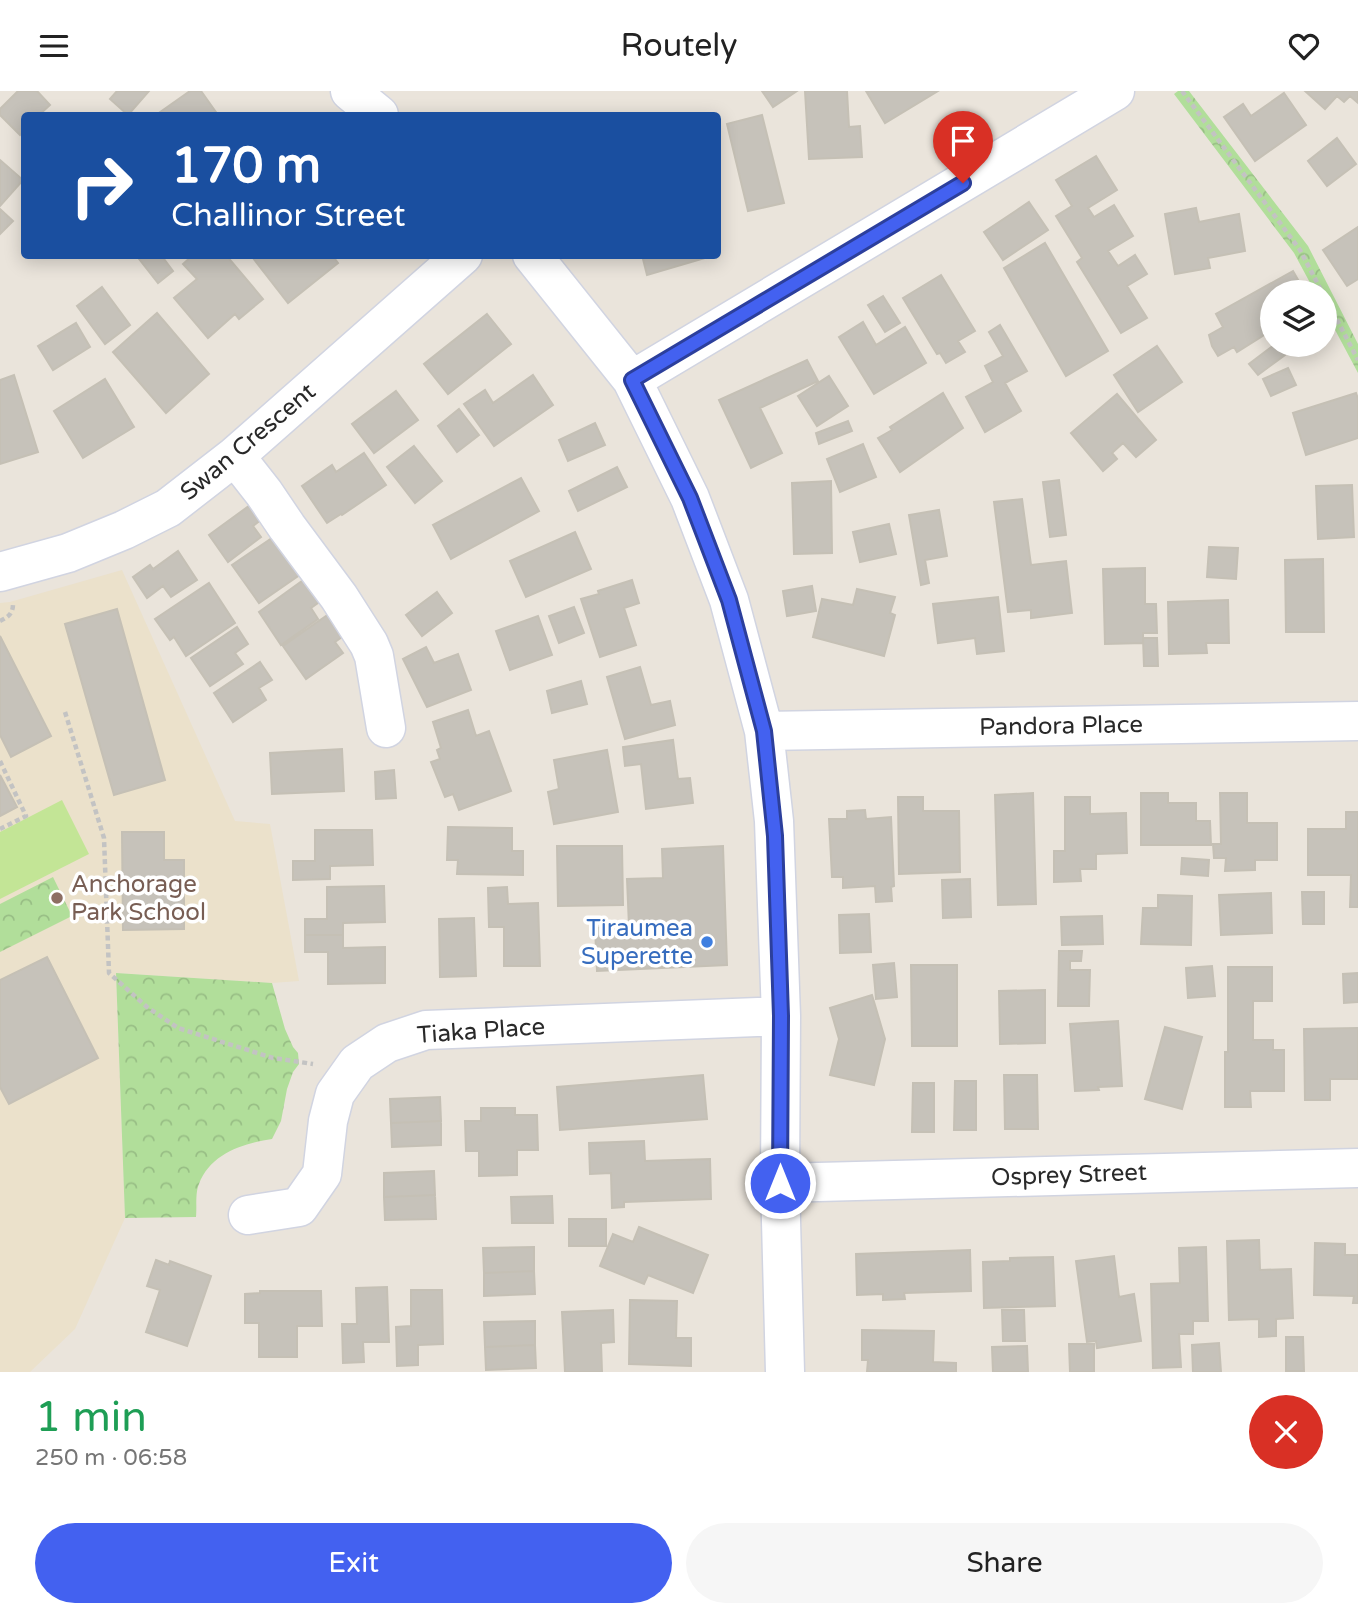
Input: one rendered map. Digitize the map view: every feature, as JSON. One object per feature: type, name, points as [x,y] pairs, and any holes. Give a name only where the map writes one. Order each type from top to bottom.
[{"type":"street","points":[[350,91],[375,112]]},
{"type":"street","points":[[632,380],[1115,91]]},
{"type":"street","name":"Swan Crescent","points":[[6,584],[168,508],[235,457],[458,259]]},
{"type":"street","points":[[535,259],[632,380],[690,498],[729,600],[764,731],[774,821],[781,1016],[780,1183],[785,1372]]},
{"type":"street","points":[[235,457],[339,597],[369,644],[374,656],[386,728]]},
{"type":"street","name":"Pandora Place","points":[[764,731],[1358,721]]},
{"type":"street","name":"Tiaka Place","points":[[247,1215],[299,1207],[322,1174],[328,1121],[335,1094],[357,1063],[387,1043],[426,1030],[781,1016]]},
{"type":"street","name":"Osprey Street","points":[[780,1183],[1358,1168]]},
{"type":"path","points":[[1182,91],[1300,250],[1316,280]]},
{"type":"path","points":[[1337,320],[1358,360]]},
{"type":"path","points":[[0,621],[9,616],[13,606],[6,584]]},
{"type":"path","points":[[65,712],[104,838],[109,973],[147,1007],[178,1028],[273,1058],[318,1065]]},
{"type":"path","points":[[0,761],[26,816],[0,829]]},
{"type":"shaded area","name":"Anchorage Park School","points":[[122,570],[235,821],[270,824],[299,981],[272,983],[116,973],[125,1218],[75,1329],[30,1372],[0,1372],[0,603]]},
{"type":"green space","points":[[1178,91],[1189,91],[1308,246],[1325,280],[1309,280],[1294,253],[1174,94]]},
{"type":"green space","points":[[1337,303],[1358,344],[1358,373],[1337,334]]},
{"type":"green space","points":[[62,800],[89,854],[0,899],[0,832]]},
{"type":"green space","points":[[53,877],[72,916],[0,952],[0,904]]},
{"type":"green space","points":[[116,973],[272,983],[285,1029],[298,1053],[299,1064],[293,1072],[281,1121],[272,1139],[239,1147],[211,1165],[198,1188],[196,1217],[125,1218]]},
{"type":"building","points":[[18,91],[37,91],[50,105],[42,112],[21,112],[20,135],[0,115],[0,109]]},
{"type":"building","points":[[117,91],[149,91],[131,112],[125,112],[110,99]]},
{"type":"building","points":[[190,91],[201,91],[216,112],[160,112]]},
{"type":"building","points":[[762,91],[797,91],[773,107]]},
{"type":"building","points":[[805,91],[847,91],[849,127],[860,126],[862,157],[809,159]]},
{"type":"building","points":[[866,91],[938,91],[885,123]]},
{"type":"building","points":[[1305,91],[1358,91],[1358,103],[1350,96],[1344,102],[1337,96],[1325,109]]},
{"type":"building","points":[[1284,93],[1306,125],[1255,161],[1224,117],[1243,104],[1251,116]]},
{"type":"building","points":[[762,115],[784,203],[748,211],[727,124]]},
{"type":"building","points":[[1337,138],[1356,164],[1327,186],[1308,161]]},
{"type":"building","points":[[1096,156],[1117,190],[1088,208],[1094,217],[1114,205],[1133,236],[1108,251],[1118,266],[1135,255],[1147,274],[1127,286],[1147,318],[1121,333],[1077,262],[1082,258],[1056,216],[1072,206],[1056,180]]},
{"type":"building","points":[[0,160],[21,178],[21,182],[0,206]]},
{"type":"building","points":[[1029,202],[1048,230],[1003,260],[984,232]]},
{"type":"building","points":[[1196,208],[1199,222],[1239,214],[1245,251],[1208,258],[1210,268],[1175,274],[1165,214]]},
{"type":"building","points":[[0,209],[13,221],[0,234]]},
{"type":"building","points":[[1358,227],[1358,279],[1347,286],[1323,250]]},
{"type":"building","points":[[1045,243],[1108,351],[1066,376],[1004,268]]},
{"type":"building","points":[[139,259],[164,259],[173,271],[158,283]]},
{"type":"building","points":[[189,259],[229,259],[263,299],[239,319],[235,314],[208,338],[174,298],[197,279],[183,264]]},
{"type":"building","points":[[254,259],[335,259],[338,263],[288,303]]},
{"type":"building","points":[[643,259],[701,259],[647,275]]},
{"type":"building","points":[[1293,271],[1298,280],[1277,280]]},
{"type":"building","points":[[941,275],[975,331],[958,341],[965,352],[946,363],[940,353],[937,354],[903,298]]},
{"type":"building","points":[[102,287],[130,325],[105,344],[77,306]]},
{"type":"building","points":[[1260,289],[1260,338],[1237,352],[1234,347],[1218,356],[1212,346],[1209,335],[1223,327],[1216,314]]},
{"type":"building","points":[[883,296],[900,323],[885,332],[868,305]]},
{"type":"building","points":[[157,313],[209,374],[166,413],[113,352]]},
{"type":"building","points":[[487,314],[511,344],[448,394],[424,364]]},
{"type":"building","points":[[863,322],[876,345],[905,327],[926,363],[874,394],[839,337]]},
{"type":"building","points":[[76,323],[90,347],[53,370],[38,346]]},
{"type":"building","points":[[1000,325],[1027,371],[1005,383],[1021,411],[985,432],[966,397],[993,382],[985,366],[1003,356],[989,332]]},
{"type":"building","points":[[1157,346],[1182,382],[1138,412],[1114,375]]},
{"type":"building","points":[[1260,356],[1282,357],[1258,375],[1249,364]]},
{"type":"building","points":[[807,360],[818,381],[760,408],[782,453],[751,468],[719,400]]},
{"type":"building","points":[[1288,368],[1296,385],[1271,396],[1263,379]]},
{"type":"building","points":[[14,375],[38,452],[0,464],[0,380]]},
{"type":"building","points":[[533,375],[553,405],[494,446],[464,404],[485,390],[493,403]]},
{"type":"building","points":[[829,376],[848,406],[817,426],[798,396]]},
{"type":"building","points":[[105,379],[134,427],[83,458],[54,411]]},
{"type":"building","points":[[396,391],[418,420],[374,453],[352,424]]},
{"type":"building","points":[[943,393],[963,428],[900,472],[878,438],[892,430],[890,427]]},
{"type":"building","points":[[1356,393],[1358,438],[1306,455],[1293,413]]},
{"type":"building","points":[[1117,394],[1156,440],[1136,457],[1123,443],[1112,453],[1117,459],[1103,471],[1071,433]]},
{"type":"building","points":[[459,409],[479,435],[457,452],[438,426]]},
{"type":"building","points":[[848,421],[852,431],[819,444],[816,433]]},
{"type":"building","points":[[595,423],[605,445],[568,461],[559,440]]},
{"type":"building","points":[[863,444],[876,477],[840,492],[827,459]]},
{"type":"building","points":[[414,446],[442,481],[415,503],[387,467]]},
{"type":"building","points":[[364,453],[386,485],[327,523],[302,486],[332,465],[336,472]]},
{"type":"building","points":[[617,467],[627,487],[578,511],[569,491]]},
{"type":"building","points":[[521,478],[539,511],[451,559],[433,525]]},
{"type":"building","points":[[1059,480],[1066,535],[1050,537],[1043,482]]},
{"type":"building","points":[[831,481],[832,553],[794,554],[792,483]]},
{"type":"building","points":[[1352,485],[1354,537],[1318,539],[1316,486]]},
{"type":"building","points":[[1022,499],[1031,565],[1066,561],[1072,613],[1031,618],[1031,610],[1008,612],[994,502]]},
{"type":"building","points":[[257,500],[267,515],[253,526],[261,537],[228,562],[209,535]]},
{"type":"building","points":[[939,510],[947,556],[925,560],[929,583],[921,585],[909,515]]},
{"type":"building","points":[[889,524],[896,554],[860,562],[853,532]]},
{"type":"building","points":[[575,532],[591,569],[526,597],[510,561]]},
{"type":"building","points":[[278,534],[304,572],[259,603],[232,565]]},
{"type":"building","points":[[1209,547],[1238,548],[1236,579],[1207,577]]},
{"type":"building","points":[[178,551],[197,580],[171,597],[163,586],[147,598],[133,577],[150,565],[153,569]]},
{"type":"building","points":[[1323,559],[1324,632],[1286,632],[1285,560]]},
{"type":"building","points":[[1145,568],[1145,604],[1156,604],[1157,633],[1143,633],[1143,643],[1105,644],[1103,569]]},
{"type":"building","points":[[309,576],[325,598],[311,608],[318,619],[281,645],[259,612]]},
{"type":"building","points":[[632,580],[639,603],[624,608],[636,645],[600,657],[581,599]]},
{"type":"building","points":[[209,583],[235,623],[186,656],[174,637],[170,640],[155,619]]},
{"type":"building","points":[[812,586],[816,611],[787,616],[783,591]]},
{"type":"building","points":[[857,589],[895,597],[890,613],[895,615],[884,656],[813,637],[822,599],[853,605]]},
{"type":"building","points":[[437,592],[452,613],[422,636],[406,615]]},
{"type":"building","points":[[998,597],[1004,651],[977,654],[975,638],[938,643],[933,604]]},
{"type":"building","points":[[1228,600],[1229,643],[1206,643],[1207,653],[1169,654],[1168,602]]},
{"type":"building","points":[[574,607],[584,633],[559,643],[549,616]]},
{"type":"building","points":[[117,609],[165,780],[114,795],[65,624]]},
{"type":"building","points":[[333,611],[349,632],[335,642],[343,653],[306,679],[283,646]]},
{"type":"building","points":[[538,616],[552,655],[510,670],[496,631]]},
{"type":"building","points":[[237,627],[248,644],[235,653],[243,664],[210,686],[191,658]]},
{"type":"building","points":[[0,636],[51,736],[11,757],[0,735]]},
{"type":"building","points":[[1143,638],[1157,638],[1158,666],[1144,666]]},
{"type":"building","points":[[426,647],[434,663],[458,654],[471,690],[427,707],[403,659]]},
{"type":"building","points":[[260,662],[272,680],[259,688],[266,700],[233,722],[214,693]]},
{"type":"building","points":[[640,667],[651,705],[670,701],[675,725],[625,739],[607,677]]},
{"type":"building","points":[[581,681],[587,704],[552,713],[547,691]]},
{"type":"building","points":[[468,710],[476,736],[489,731],[511,791],[459,810],[453,794],[445,797],[431,762],[440,759],[437,750],[441,748],[433,722]]},
{"type":"building","points":[[673,740],[678,779],[690,778],[693,803],[646,809],[641,764],[625,766],[623,747]]},
{"type":"building","points":[[342,749],[344,791],[272,794],[270,753]]},
{"type":"building","points":[[607,750],[618,812],[554,824],[548,792],[559,789],[554,760]]},
{"type":"building","points":[[394,770],[396,798],[376,799],[375,772]]},
{"type":"building","points":[[0,775],[17,807],[0,816]]},
{"type":"building","points":[[1033,793],[1036,904],[998,905],[995,795]]},
{"type":"building","points":[[1141,793],[1168,793],[1168,803],[1196,803],[1196,821],[1210,821],[1211,845],[1141,845]]},
{"type":"building","points":[[1220,793],[1247,793],[1247,823],[1277,823],[1277,860],[1255,860],[1255,870],[1225,871],[1226,858],[1214,858],[1213,844],[1221,844]]},
{"type":"building","points":[[898,797],[923,797],[923,811],[959,811],[960,872],[899,874]]},
{"type":"building","points":[[1065,797],[1090,797],[1090,814],[1126,813],[1127,853],[1096,854],[1096,869],[1080,869],[1081,881],[1054,882],[1054,851],[1065,851]]},
{"type":"building","points":[[865,810],[866,819],[891,817],[894,886],[891,887],[892,901],[876,902],[875,886],[843,888],[843,877],[832,877],[829,819],[847,819],[847,811]]},
{"type":"building","points":[[1346,812],[1358,812],[1358,907],[1350,907],[1351,875],[1308,875],[1308,829],[1346,829]]},
{"type":"building","points":[[448,827],[512,828],[512,851],[523,851],[523,875],[457,874],[458,860],[447,860]]},
{"type":"building","points":[[315,830],[372,830],[373,865],[330,866],[330,879],[293,880],[293,861],[315,861]]},
{"type":"building","points":[[122,832],[164,832],[164,860],[184,860],[184,929],[123,930]]},
{"type":"building","points":[[557,846],[622,846],[623,905],[558,906]]},
{"type":"building","points":[[723,846],[727,965],[597,971],[595,928],[629,926],[627,879],[663,878],[662,849]]},
{"type":"building","points":[[1182,858],[1209,860],[1208,876],[1181,874]]},
{"type":"building","points":[[970,879],[971,917],[943,918],[942,880]]},
{"type":"building","points":[[384,886],[385,922],[343,923],[343,935],[305,935],[305,919],[327,919],[327,887]]},
{"type":"building","points":[[507,887],[508,904],[538,903],[540,966],[504,966],[504,927],[489,927],[488,888]]},
{"type":"building","points":[[1302,892],[1324,892],[1324,924],[1303,924]]},
{"type":"building","points":[[1271,893],[1272,933],[1221,935],[1219,895]]},
{"type":"building","points":[[1158,895],[1192,896],[1191,945],[1141,944],[1143,908],[1158,908]]},
{"type":"building","points":[[869,914],[871,952],[840,953],[839,915]]},
{"type":"building","points":[[1102,916],[1103,944],[1062,945],[1061,917]]},
{"type":"building","points":[[474,918],[476,976],[440,977],[439,919]]},
{"type":"building","points":[[305,935],[343,935],[343,948],[385,947],[385,983],[328,984],[328,952],[305,952]]},
{"type":"building","points":[[1059,951],[1082,951],[1081,961],[1070,961],[1070,970],[1090,970],[1089,1006],[1058,1006]]},
{"type":"building","points":[[47,957],[98,1058],[9,1104],[0,1087],[0,980]]},
{"type":"building","points":[[894,963],[897,997],[876,999],[873,965]]},
{"type":"building","points":[[911,965],[957,965],[957,1046],[912,1046]]},
{"type":"building","points":[[1212,966],[1215,996],[1188,998],[1186,968]]},
{"type":"building","points":[[1228,967],[1272,967],[1272,1001],[1253,1001],[1253,1040],[1273,1040],[1273,1050],[1284,1050],[1284,1091],[1250,1091],[1251,1107],[1225,1107]]},
{"type":"building","points":[[1358,973],[1358,1002],[1344,1003],[1343,974]]},
{"type":"building","points":[[1045,990],[1045,1043],[1000,1044],[999,991]]},
{"type":"building","points":[[872,995],[885,1039],[874,1085],[830,1075],[839,1039],[830,1008]]},
{"type":"building","points":[[1118,1021],[1122,1086],[1075,1091],[1070,1024]]},
{"type":"building","points":[[1165,1027],[1202,1037],[1182,1109],[1145,1099]]},
{"type":"building","points":[[1358,1028],[1358,1079],[1330,1079],[1330,1100],[1305,1100],[1304,1029]]},
{"type":"building","points":[[703,1075],[707,1119],[560,1130],[557,1087]]},
{"type":"building","points":[[1004,1075],[1037,1075],[1038,1129],[1005,1129]]},
{"type":"building","points":[[955,1081],[976,1081],[976,1130],[954,1130]]},
{"type":"building","points":[[913,1083],[934,1083],[934,1132],[912,1132]]},
{"type":"building","points":[[440,1097],[441,1121],[391,1123],[390,1099]]},
{"type":"building","points":[[481,1108],[515,1108],[515,1115],[537,1115],[538,1150],[517,1150],[517,1175],[479,1176],[479,1151],[466,1151],[465,1121],[481,1121]]},
{"type":"building","points":[[441,1121],[441,1145],[392,1147],[391,1123]]},
{"type":"building","points":[[644,1141],[645,1161],[710,1159],[711,1199],[624,1202],[624,1207],[612,1208],[611,1173],[590,1174],[589,1143]]},
{"type":"building","points":[[434,1171],[435,1195],[384,1197],[384,1173]]},
{"type":"building","points":[[435,1195],[436,1219],[385,1220],[384,1197]]},
{"type":"building","points":[[552,1196],[553,1223],[512,1223],[511,1197]]},
{"type":"building","points":[[569,1219],[606,1219],[606,1246],[569,1246]]},
{"type":"building","points":[[639,1227],[708,1255],[693,1293],[648,1275],[644,1284],[600,1266],[613,1234],[633,1242]]},
{"type":"building","points":[[1259,1240],[1260,1270],[1291,1269],[1293,1318],[1276,1319],[1276,1336],[1259,1337],[1259,1319],[1229,1320],[1227,1241]]},
{"type":"building","points":[[1315,1243],[1345,1244],[1345,1255],[1358,1255],[1358,1303],[1353,1303],[1354,1296],[1314,1295]]},
{"type":"building","points":[[534,1247],[534,1271],[484,1273],[483,1248]]},
{"type":"building","points":[[1206,1247],[1208,1321],[1193,1321],[1193,1334],[1179,1334],[1181,1367],[1153,1368],[1151,1284],[1180,1283],[1179,1248]]},
{"type":"building","points":[[970,1250],[971,1291],[904,1293],[905,1299],[883,1300],[883,1294],[857,1295],[856,1254]]},
{"type":"building","points":[[1114,1256],[1119,1297],[1134,1294],[1141,1341],[1097,1348],[1096,1341],[1087,1342],[1076,1261]]},
{"type":"building","points":[[1053,1257],[1055,1306],[984,1308],[983,1262]]},
{"type":"building","points":[[156,1260],[169,1265],[170,1261],[211,1276],[187,1346],[146,1332],[160,1290],[147,1286]]},
{"type":"building","points":[[534,1271],[535,1294],[484,1296],[484,1273]]},
{"type":"building","points":[[387,1287],[389,1342],[363,1342],[364,1362],[343,1363],[342,1324],[357,1324],[356,1288]]},
{"type":"building","points":[[411,1290],[442,1290],[443,1344],[418,1345],[418,1365],[397,1366],[396,1327],[411,1326]]},
{"type":"building","points":[[260,1291],[321,1291],[322,1326],[297,1326],[297,1357],[259,1357],[259,1323],[245,1323],[245,1294]]},
{"type":"building","points":[[630,1300],[677,1301],[676,1338],[691,1338],[691,1366],[629,1364]]},
{"type":"building","points":[[613,1310],[614,1342],[601,1343],[602,1372],[565,1372],[562,1312]]},
{"type":"building","points":[[1002,1310],[1024,1310],[1025,1341],[1003,1341]]},
{"type":"building","points":[[535,1321],[535,1345],[485,1347],[484,1322]]},
{"type":"building","points":[[862,1330],[934,1331],[933,1362],[956,1363],[956,1372],[867,1372],[868,1360],[862,1360]]},
{"type":"building","points":[[1286,1337],[1303,1337],[1304,1371],[1286,1371]]},
{"type":"building","points":[[1219,1343],[1221,1372],[1193,1372],[1192,1345]]},
{"type":"building","points":[[1069,1344],[1094,1344],[1094,1372],[1070,1372]]},
{"type":"building","points":[[535,1345],[536,1368],[486,1370],[485,1347]]},
{"type":"building","points":[[1027,1346],[1028,1372],[993,1372],[992,1347]]},
{"type":"place","name":"Anchorage Park School","points":[[57,898]]},
{"type":"place","name":"Tiraumea Superette","points":[[707,942]]},
{"type":"route","points":[[780,1183],[781,1016],[775,836],[764,731],[729,600],[690,498],[632,380],[963,183]]}]
